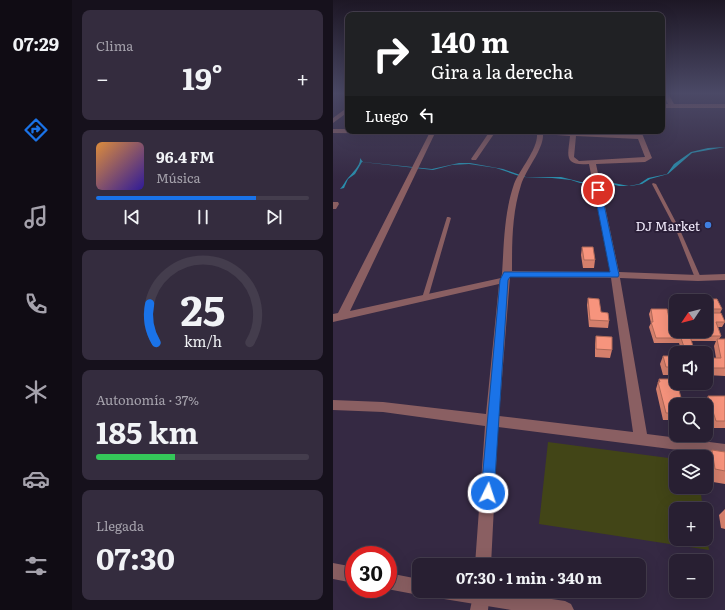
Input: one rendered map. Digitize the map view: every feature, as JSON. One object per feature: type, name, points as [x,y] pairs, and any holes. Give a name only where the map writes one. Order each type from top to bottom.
[{"type":"street","points":[[333,132],[345,132]]},
{"type":"street","points":[[337,317],[431,134]]},
{"type":"street","points":[[474,159],[491,134]]},
{"type":"street","points":[[483,558],[492,420],[512,205],[523,171],[537,150],[541,138],[540,134]]},
{"type":"street","points":[[573,134],[639,134],[648,159],[578,163],[572,159],[573,134]]},
{"type":"street","points":[[592,162],[615,275],[641,439]]},
{"type":"street","points":[[337,317],[425,298],[506,277],[615,275],[697,278],[725,277]]},
{"type":"street","points":[[333,405],[383,407],[725,450]]},
{"type":"street","points":[[333,571],[345,573]]},
{"type":"street","points":[[397,582],[412,585]]},
{"type":"street","points":[[481,600],[565,610]]},
{"type":"lane","points":[[654,184],[678,230],[697,278]]},
{"type":"lane","points":[[425,298],[449,218]]},
{"type":"green space","points":[[548,442],[669,458],[669,494],[701,494],[702,502],[669,502],[669,544],[539,524]]},
{"type":"green space","points":[[683,546],[708,546],[709,550]]},
{"type":"water","points":[[725,147],[692,153],[668,174],[650,179],[642,184],[629,186],[639,184],[648,178],[667,174],[674,164],[691,152],[708,148]]},
{"type":"water","points":[[360,158],[363,162],[432,169],[459,163],[470,163],[503,169],[526,177],[561,177],[581,182],[608,182],[629,186],[619,186],[607,183],[580,183],[571,180],[552,178],[522,177],[496,168],[469,164],[452,165],[433,170],[362,162],[355,174],[348,179],[344,188],[340,189],[358,166]]},
{"type":"building","points":[[582,247],[593,247],[595,260],[584,260]]},
{"type":"building","points":[[588,298],[599,299],[601,312],[608,313],[609,321],[590,320]]},
{"type":"building","points":[[713,299],[717,299],[722,309],[713,309]]},
{"type":"building","points":[[651,309],[667,309],[669,318],[669,338],[656,338],[651,322],[653,322]]},
{"type":"building","points":[[713,313],[721,313],[725,322],[716,322],[721,336],[713,336]]},
{"type":"building","points":[[596,336],[612,337],[612,350],[596,349]]},
{"type":"building","points":[[681,338],[691,338],[693,346],[684,346]]},
{"type":"building","points":[[717,339],[725,339],[725,368],[713,368],[713,358],[721,358]]},
{"type":"building","points":[[663,356],[669,356],[669,367],[666,367]]},
{"type":"building","points":[[659,379],[669,379],[669,390],[679,390],[681,398],[669,398],[669,413],[666,413],[658,382],[660,382]]},
{"type":"building","points":[[708,396],[725,396],[725,421],[716,421],[713,412],[713,398],[709,398]]},
{"type":"building","points":[[713,450],[725,452],[725,471],[715,469]]},
{"type":"place","name":"DJ Market","points":[[708,225]]},
{"type":"route","points":[[488,493],[492,420],[504,280],[507,274],[615,275],[598,190]]}]
